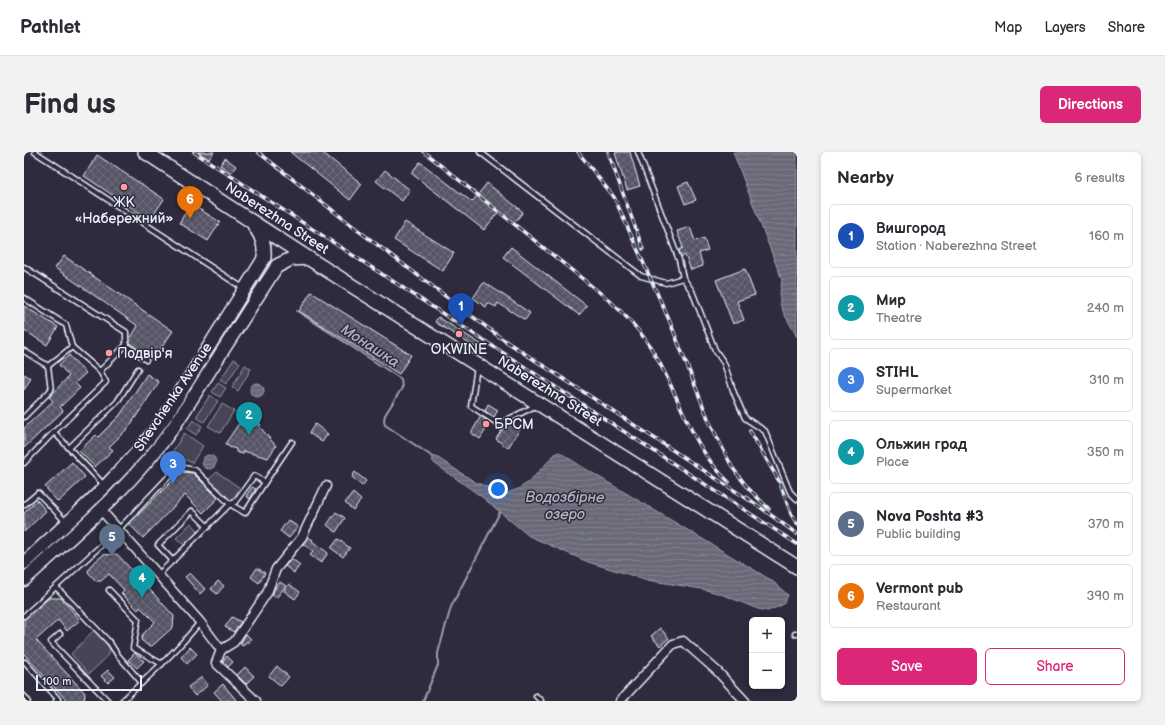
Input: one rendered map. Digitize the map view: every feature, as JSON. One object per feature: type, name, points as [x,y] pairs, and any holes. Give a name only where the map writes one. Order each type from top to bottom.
[{"type":"main road","name":"Naberezhna Street","points":[[145,152],[308,258],[797,567]]},
{"type":"main road","points":[[252,221],[263,239],[265,248],[264,258]]},
{"type":"main road","points":[[264,258],[282,241]]},
{"type":"main road","points":[[277,266],[282,250],[282,241]]},
{"type":"main road","points":[[277,266],[291,259],[308,258]]},
{"type":"street","name":"Shevchenka Avenue","points":[[24,563],[106,487],[144,445],[165,416],[264,258]]},
{"type":"street","name":"Shevchenka Avenue","points":[[24,580],[101,510],[134,477],[160,447],[277,266]]},
{"type":"street","points":[[243,293],[252,304]]},
{"type":"street","points":[[256,701],[216,663],[221,650],[234,642],[267,593],[276,569],[302,537],[326,486]]},
{"type":"street","points":[[91,501],[119,529],[200,622],[221,650]]},
{"type":"street","points":[[620,701],[674,644],[683,642],[717,672],[745,701]]},
{"type":"lane","points":[[35,152],[243,293]]},
{"type":"lane","points":[[480,152],[641,276],[666,283],[683,278]]},
{"type":"lane","points":[[638,152],[679,260],[683,278],[692,292],[715,350],[724,363],[734,393],[745,418],[765,431],[790,492],[797,499]]},
{"type":"lane","points":[[24,267],[126,332],[126,345],[100,371]]},
{"type":"lane","points":[[24,298],[66,324],[72,347],[100,371],[106,382],[24,463]]},
{"type":"lane","points":[[126,345],[146,360]]},
{"type":"lane","points":[[48,366],[72,347]]},
{"type":"lane","points":[[24,351],[48,366]]},
{"type":"lane","points":[[477,364],[471,406],[476,410],[499,424],[540,404]]},
{"type":"lane","points":[[24,417],[51,390],[48,366]]},
{"type":"lane","points":[[69,448],[117,402],[138,369]]},
{"type":"lane","points":[[54,432],[106,487]]},
{"type":"lane","points":[[24,616],[119,529],[178,467],[195,470],[230,504],[245,513],[292,442]]},
{"type":"lane","points":[[158,575],[230,504],[235,502],[254,476],[265,482]]},
{"type":"lane","points":[[25,503],[38,492],[67,524]]},
{"type":"lane","points":[[173,561],[158,545],[192,511],[208,527]]},
{"type":"lane","points":[[56,587],[110,643],[117,654],[142,683]]},
{"type":"lane","points":[[109,590],[138,620],[133,648],[162,664]]},
{"type":"lane","points":[[122,701],[162,664],[200,622]]},
{"type":"lane","points":[[60,634],[51,642],[108,701]]},
{"type":"lane","points":[[25,662],[58,699],[56,701]]},
{"type":"lane","points":[[24,696],[28,701]]},
{"type":"lane","points":[[536,696],[541,701]]},
{"type":"shaded area","points":[[266,263],[269,263],[269,265],[250,296],[247,294]]},
{"type":"shaded area","points":[[241,304],[243,304],[244,307],[190,394],[187,392]]},
{"type":"shaded area","points":[[234,359],[240,363],[226,384],[220,380]]},
{"type":"shaded area","points":[[245,365],[251,369],[238,391],[232,387]]},
{"type":"shaded area","points":[[218,383],[226,388],[220,397],[212,392]]},
{"type":"shaded area","points":[[210,395],[218,401],[204,422],[196,417]]},
{"type":"shaded area","points":[[186,396],[189,398],[155,446],[105,499],[105,496],[138,460],[158,435]]},
{"type":"shaded area","points":[[222,404],[234,411],[220,433],[208,426]]},
{"type":"shaded area","points":[[193,420],[202,426],[196,435],[187,429]]},
{"type":"shaded area","points":[[184,433],[203,446],[192,463],[186,460],[175,461],[170,456]]},
{"type":"shaded area","points":[[217,472],[240,488],[230,503],[207,481]]},
{"type":"shaded area","points":[[191,523],[199,531],[184,545],[176,538]]},
{"type":"shaded area","points":[[95,629],[110,649],[108,656],[89,674],[71,654]]},
{"type":"water","points":[[733,152],[797,152],[797,337],[781,306],[780,297],[782,280]]},
{"type":"water","points":[[254,383],[260,383],[264,387],[264,393],[260,397],[254,397],[250,393],[250,387]]},
{"type":"water","name":"Водозбірне озеро","points":[[559,452],[771,580],[788,595],[784,604],[768,611],[758,609],[721,594],[702,589],[647,580],[588,562],[529,536],[482,497],[434,463],[432,460],[435,456],[475,482],[504,494],[518,489],[529,482],[556,453]]},
{"type":"water","points":[[206,455],[212,455],[216,459],[216,465],[212,469],[206,469],[202,465],[202,459]]},
{"type":"building","points":[[198,152],[214,152],[209,159]]},
{"type":"building","points":[[290,152],[322,152],[362,184],[350,200]]},
{"type":"building","points":[[630,152],[640,186],[627,190],[615,153]]},
{"type":"building","name":"ЖК «Набережний»","points":[[97,155],[164,199],[150,220],[84,176]]},
{"type":"building","points":[[225,158],[236,166],[231,173],[220,165]]},
{"type":"building","points":[[420,162],[472,202],[487,183],[523,212],[514,223],[499,211],[484,230],[411,173]]},
{"type":"building","points":[[385,170],[410,190],[402,201],[376,181]]},
{"type":"building","points":[[688,182],[696,200],[685,204],[678,186]]},
{"type":"building","points":[[191,204],[220,222],[208,241],[179,223]]},
{"type":"building","points":[[405,222],[454,253],[443,271],[394,240]]},
{"type":"building","points":[[690,227],[695,241],[704,238],[708,250],[699,253],[703,266],[691,270],[685,255],[681,257],[679,250],[683,248],[677,231]]},
{"type":"building","points":[[511,247],[587,306],[579,315],[503,257]]},
{"type":"building","points":[[64,256],[173,331],[153,360],[130,343],[130,339],[138,326],[55,268]]},
{"type":"building","points":[[745,269],[755,295],[737,301],[744,320],[733,324],[716,280]]},
{"type":"building","points":[[484,282],[530,313],[525,320],[498,303],[496,307],[488,303],[486,307],[473,298]]},
{"type":"building","points":[[311,292],[411,355],[399,374],[299,311]]},
{"type":"building","points":[[24,306],[58,327],[47,345],[24,330]]},
{"type":"building","name":"OKWINE","points":[[438,317],[482,345],[479,350],[435,322]]},
{"type":"building","points":[[69,355],[86,373],[75,383],[80,388],[60,407],[63,411],[24,448],[24,428],[53,401],[49,397],[69,376],[59,365]]},
{"type":"building","points":[[24,374],[31,378],[24,390]]},
{"type":"building","points":[[147,374],[159,382],[129,427],[109,447],[113,450],[95,467],[79,451],[96,435],[98,437],[120,415]]},
{"type":"building","points":[[488,404],[498,410],[494,417],[485,411]]},
{"type":"building","points":[[246,413],[248,417],[250,415],[255,422],[257,420],[261,425],[259,426],[276,446],[268,458],[243,451],[243,454],[236,452],[236,449],[225,444]]},
{"type":"building","points":[[481,416],[490,423],[480,439],[471,433]]},
{"type":"building","points":[[511,423],[520,429],[508,448],[496,439],[505,425]]},
{"type":"building","points":[[315,424],[328,434],[322,442],[309,433]]},
{"type":"building","points":[[72,462],[85,477],[58,502],[45,487]]},
{"type":"building","points":[[181,472],[193,473],[218,498],[203,513],[185,495],[143,538],[129,524]]},
{"type":"building","points":[[355,472],[366,481],[362,486],[352,477]]},
{"type":"building","points":[[252,487],[256,489],[250,499],[246,496]]},
{"type":"building","points":[[353,493],[361,500],[353,510],[345,503]]},
{"type":"building","points":[[37,500],[46,511],[24,532],[24,513]]},
{"type":"building","points":[[336,512],[345,518],[336,532],[327,525]]},
{"type":"building","points":[[288,520],[298,527],[289,538],[280,531]]},
{"type":"building","points":[[308,537],[328,553],[321,563],[310,555],[313,551],[303,544]]},
{"type":"building","points":[[338,539],[350,548],[343,557],[331,548]]},
{"type":"building","points":[[117,554],[174,616],[173,627],[152,646],[147,645],[141,640],[143,634],[155,622],[140,607],[138,610],[121,593],[124,590],[109,574],[101,581],[96,581],[88,572],[90,566],[103,555]]},
{"type":"building","points":[[292,559],[300,565],[294,573],[285,566]]},
{"type":"building","points":[[257,568],[265,573],[259,583],[251,577]]},
{"type":"building","points":[[190,573],[205,589],[200,594],[185,577]]},
{"type":"building","points":[[218,581],[224,586],[217,594],[211,589]]},
{"type":"building","points":[[280,582],[286,586],[276,598],[272,595]]},
{"type":"building","points":[[289,584],[300,592],[295,599],[284,591]]},
{"type":"building","points":[[49,598],[61,598],[80,620],[67,631],[58,620],[36,640],[85,693],[84,701],[67,701],[24,654],[24,619]]},
{"type":"building","points":[[232,617],[241,622],[234,632],[225,627]]},
{"type":"building","points":[[660,628],[669,638],[660,646],[651,636]]},
{"type":"building","points":[[246,634],[251,639],[249,643],[247,641],[243,646],[240,644]]},
{"type":"building","points":[[190,647],[197,654],[187,664],[181,657]]},
{"type":"building","points":[[135,653],[144,661],[137,668],[128,660]]},
{"type":"building","points":[[227,656],[233,662],[228,667],[222,662]]},
{"type":"building","points":[[277,666],[289,677],[281,686],[269,676]]},
{"type":"building","points":[[245,667],[254,676],[246,684],[237,675]]},
{"type":"building","points":[[108,670],[115,677],[108,683],[101,676]]},
{"type":"building","points":[[202,677],[208,685],[195,696],[188,687]]},
{"type":"building","points":[[223,684],[237,701],[222,701],[214,692]]},
{"type":"waterway","name":"Монашка","points":[[297,311],[401,379],[402,388],[385,415],[385,425],[433,457]]},
{"type":"waterway","points":[[423,701],[438,665],[438,653],[451,607],[500,512]]},
{"type":"railway","points":[[194,152],[797,544]]},
{"type":"railway","points":[[258,152],[359,231],[501,338],[749,500]]},
{"type":"railway","points":[[424,152],[609,300],[628,318],[644,338],[663,369],[695,438],[705,454],[729,482]]},
{"type":"railway","points":[[578,152],[614,197],[670,322],[709,421],[732,467],[748,488],[769,509]]},
{"type":"railway","points":[[608,152],[643,249]]},
{"type":"railway","points":[[750,431],[779,481],[791,514],[797,524]]},
{"type":"railway","points":[[746,497],[797,534]]},
{"type":"place","name":"ЖК «Набережний»","points":[[124,187]]},
{"type":"place","name":"Vermont pub","points":[[190,219]]},
{"type":"place","name":"Вишгород","points":[[461,326]]},
{"type":"place","name":"OKWINE","points":[[459,334]]},
{"type":"place","name":"Подвір'я","points":[[109,353]]},
{"type":"place","name":"БРСМ","points":[[486,424]]},
{"type":"place","name":"Мир","points":[[249,435]]},
{"type":"place","name":"STIHL","points":[[173,484]]},
{"type":"place","name":"Nova Poshta #3","points":[[112,557]]},
{"type":"place","name":"Ольжин град","points":[[142,598]]}]
